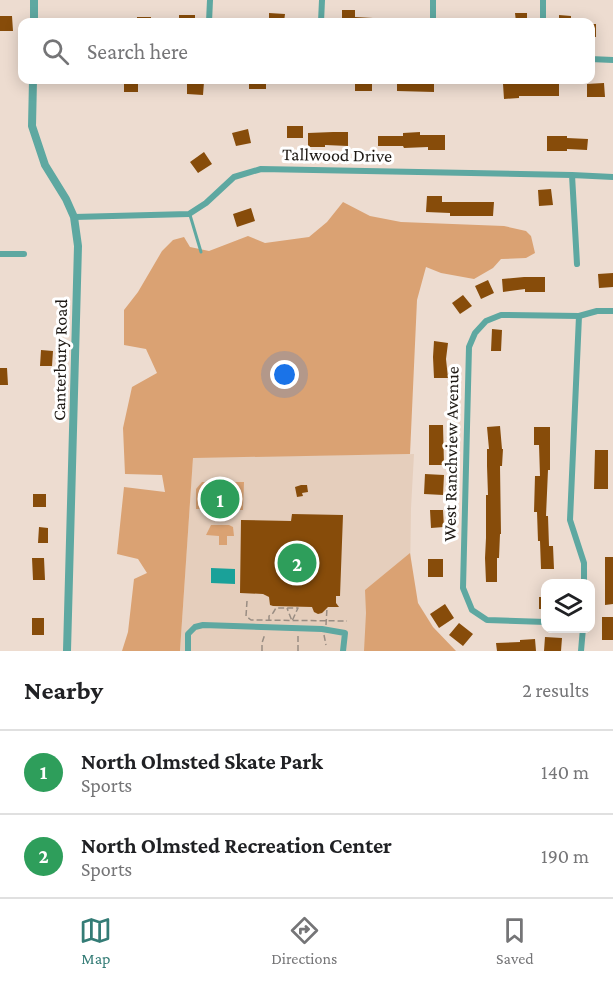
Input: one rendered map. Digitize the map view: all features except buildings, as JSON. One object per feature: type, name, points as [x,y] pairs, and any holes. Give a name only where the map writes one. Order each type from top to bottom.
[{"type":"street","points":[[34,0],[34,18]]},
{"type":"street","points":[[209,18],[210,0]]},
{"type":"street","points":[[321,18],[322,0]]},
{"type":"street","points":[[433,0],[433,18]]},
{"type":"street","points":[[543,0],[543,18]]},
{"type":"street","points":[[595,59],[613,60]]},
{"type":"street","name":"Canterbury Road","points":[[33,84],[32,126],[45,165],[74,217],[78,246],[68,651]]},
{"type":"street","name":"Tallwood Drive","points":[[189,214],[206,204],[234,177],[261,169],[613,177]]},
{"type":"street","points":[[572,175],[577,264]]},
{"type":"street","points":[[74,217],[189,214]]},
{"type":"street","points":[[0,254],[24,254]]},
{"type":"street","name":"West Ranchview Avenue","points":[[541,622],[488,620],[472,610],[463,588],[469,347],[475,333],[486,321],[501,315],[579,316],[597,311],[613,311]]},
{"type":"street","points":[[579,316],[570,520],[584,563],[584,579]]},
{"type":"street","points":[[188,651],[188,634],[195,627],[203,625],[322,629],[345,633],[343,651]]},
{"type":"street","points":[[581,651],[583,633]]},
{"type":"lane","points":[[189,214],[201,252]]},
{"type":"path","points":[[247,601],[246,616],[248,618],[347,621]]},
{"type":"path","points":[[269,620],[269,616],[276,608],[298,608],[292,621]]},
{"type":"path","points":[[287,608],[292,621]]},
{"type":"path","points":[[327,608],[327,621]]},
{"type":"path","points":[[261,651],[266,631]]},
{"type":"path","points":[[298,632],[298,651]]},
{"type":"path","points":[[324,633],[326,645]]},
{"type":"shaded area","points":[[343,202],[370,216],[401,222],[504,226],[526,231],[531,236],[535,253],[526,258],[501,259],[493,268],[474,279],[441,273],[426,267],[417,300],[410,454],[193,458],[180,651],[122,651],[128,632],[134,579],[147,573],[138,559],[117,554],[124,487],[165,492],[162,475],[125,474],[123,428],[132,387],[157,373],[146,349],[124,345],[124,310],[138,292],[162,251],[173,240],[184,237],[190,247],[209,251],[248,236],[265,243],[309,237],[327,222]]},
{"type":"shaded area","points":[[414,454],[409,651],[180,651],[193,457]]},
{"type":"shaded area","points":[[202,482],[244,482],[243,510],[217,512],[216,509],[196,509],[196,489]]},
{"type":"shaded area","points":[[211,525],[233,527],[234,536],[227,536],[227,545],[219,545],[219,536],[206,535]]},
{"type":"shaded area","points":[[410,553],[418,603],[433,627],[456,651],[364,651],[365,590]]},
{"type":"water","points":[[211,568],[235,569],[235,584],[211,583]]},
{"type":"place","name":"North Olmsted Skate Park","points":[[220,499]]},
{"type":"place","name":"North Olmsted Recreation Center","points":[[297,563]]}]
